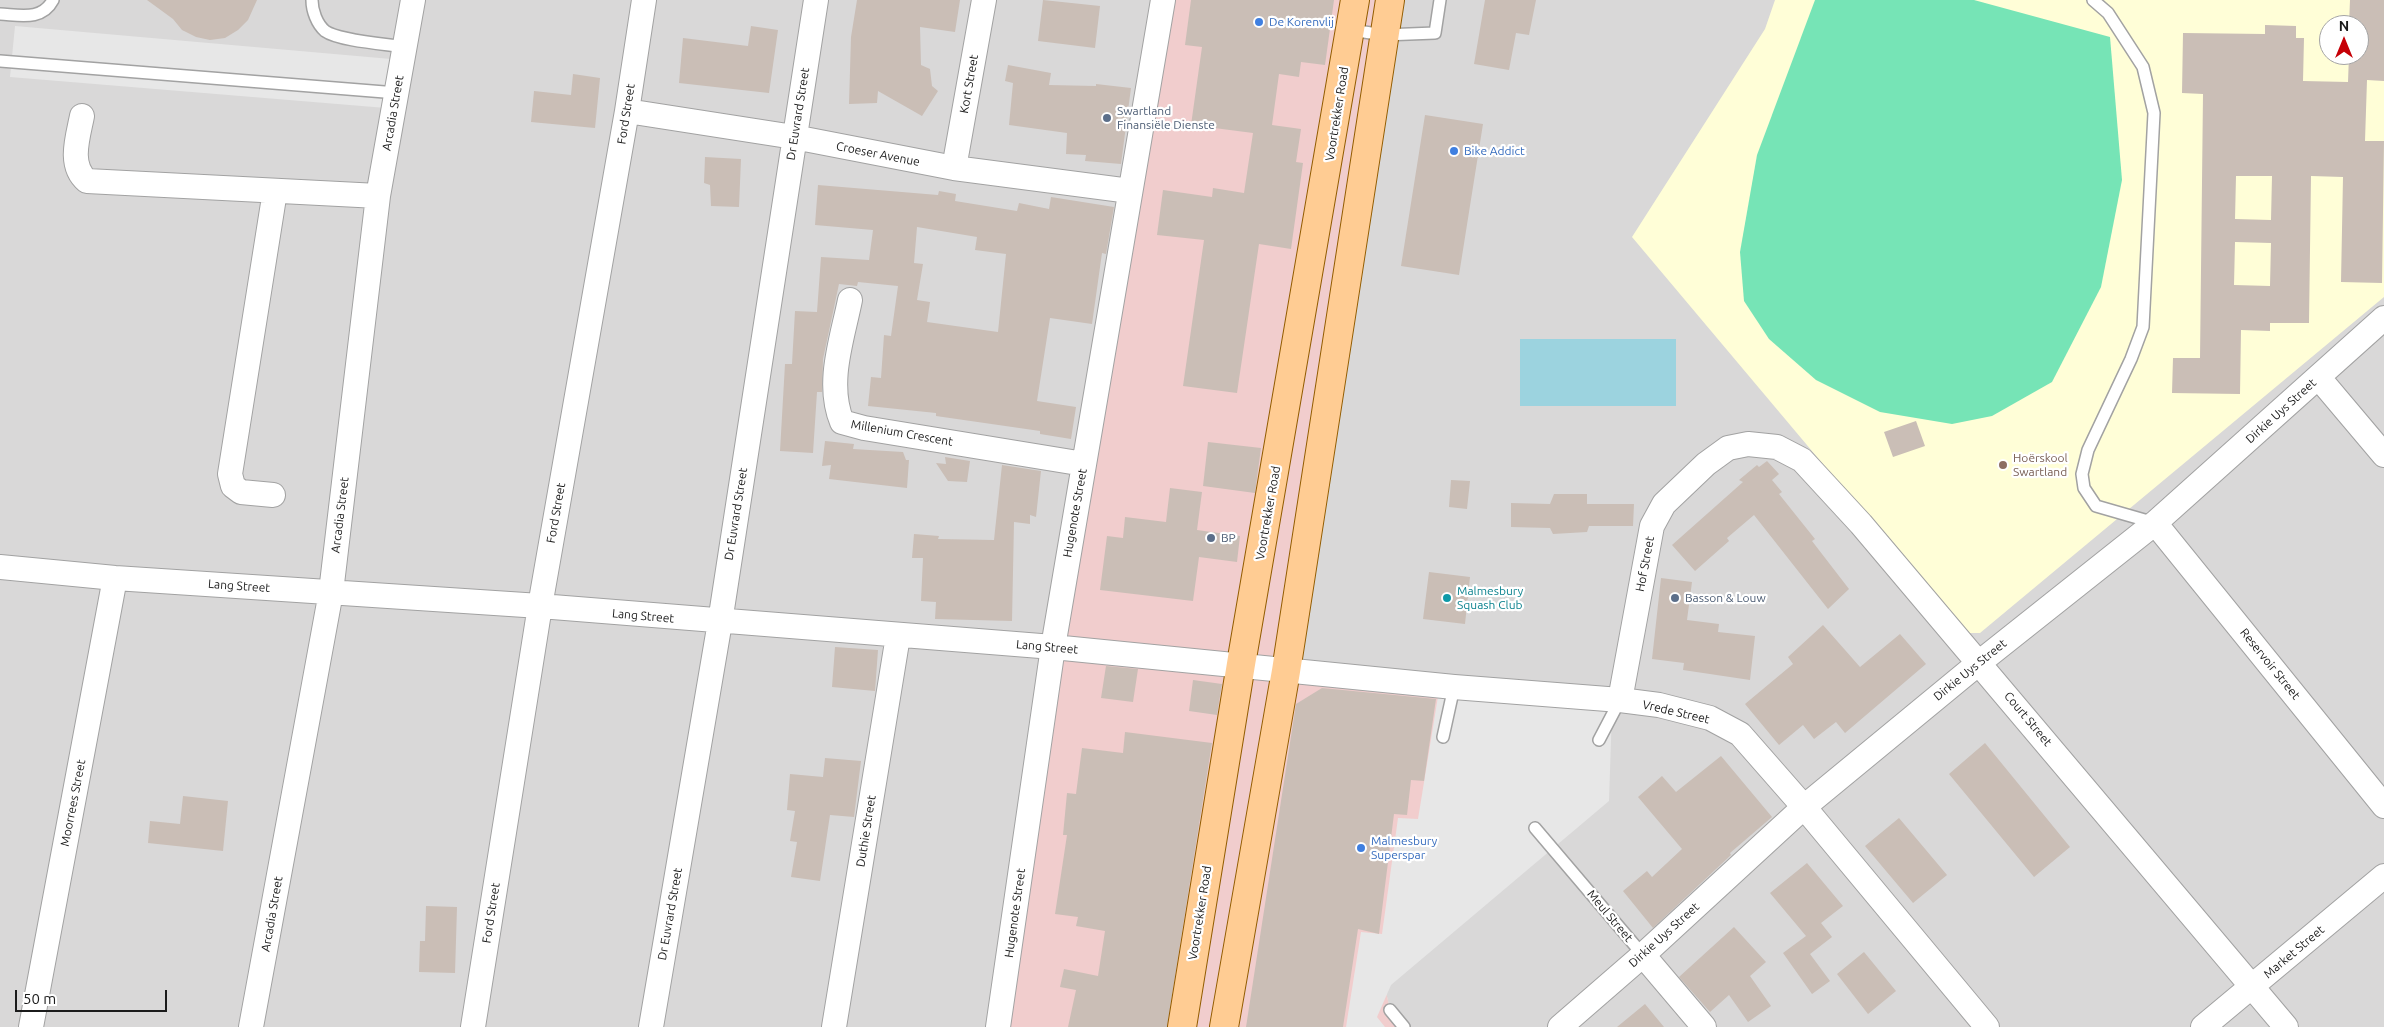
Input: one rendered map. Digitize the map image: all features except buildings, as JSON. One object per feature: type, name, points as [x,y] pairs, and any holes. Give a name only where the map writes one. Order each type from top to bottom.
[{"type":"main road","name":"Voortrekker Road","points":[[1182,1027],[1241,664],[1355,0]]},
{"type":"main road","points":[[1224,1027],[1286,670],[1390,0]]},
{"type":"street","name":"Arcadia Street","points":[[251,1027],[331,592],[378,196],[412,0]]},
{"type":"street","name":"Ford Street","points":[[473,1027],[540,606],[627,112],[644,0]]},
{"type":"street","name":"Dr Euvrard Street","points":[[651,1027],[720,622],[816,0]]},
{"type":"street","name":"Kort Street","points":[[954,168],[984,0]]},
{"type":"street","name":"Hugenote Street","points":[[998,1027],[1053,647],[1163,0]]},
{"type":"street","name":"Croeser Avenue","points":[[627,112],[794,137],[954,168],[1130,190]]},
{"type":"street","points":[[82,116],[76,166],[79,174],[87,181],[378,196]]},
{"type":"street","points":[[273,495],[241,492],[233,486],[230,474],[275,191]]},
{"type":"street","name":"Millenium Crescent","points":[[850,300],[835,372],[834,399],[842,422],[864,428],[1084,464]]},
{"type":"street","name":"Dirkie Uys Street","points":[[1560,1027],[1643,956],[1804,806],[1980,662],[2155,523],[2384,318]]},
{"type":"street","points":[[2319,378],[2384,455]]},
{"type":"street","name":"Court Street","points":[[1748,444],[1777,447],[1802,460],[1861,524],[1980,662],[2286,1027]]},
{"type":"street","name":"Hof Street","points":[[1620,700],[1652,526],[1664,504],[1706,464],[1728,448],[1748,444]]},
{"type":"street","name":"Reservoir Street","points":[[2155,523],[2384,806]]},
{"type":"street","name":"Lang Street","points":[[0,567],[115,578],[540,606],[720,622],[1053,647],[1241,664],[1286,670]]},
{"type":"street","name":"Moorrees Street","points":[[32,1027],[115,578]]},
{"type":"street","name":"Duthie Street","points":[[834,1027],[898,636]]},
{"type":"street","name":"Vrede Street","points":[[1286,670],[1454,687],[1620,700],[1659,706],[1710,718],[1740,734],[1804,806],[1988,1027]]},
{"type":"street","name":"Market Street","points":[[2203,1027],[2384,876]]},
{"type":"street","name":"Meul Street","points":[[1643,956],[1704,1027]]},
{"type":"lane","points":[[0,14],[32,16],[39,14],[53,0]]},
{"type":"lane","points":[[312,0],[312,7],[318,23],[336,37],[405,47]]},
{"type":"lane","points":[[1351,30],[1384,35],[1435,33],[1440,0]]},
{"type":"lane","points":[[2092,0],[2108,13],[2143,67],[2154,113],[2143,327],[2131,360],[2088,450],[2082,474],[2084,488],[2096,506],[2155,523]]},
{"type":"lane","points":[[0,61],[397,93]]},
{"type":"lane","points":[[1443,737],[1454,687]]},
{"type":"lane","points":[[1599,740],[1620,700]]},
{"type":"lane","name":"Meul Street","points":[[1535,828],[1643,956]]},
{"type":"lane","points":[[1390,1010],[1404,1027]]},
{"type":"shaded area","points":[[0,0],[1163,0],[998,1027],[0,1027]]},
{"type":"shaded area","points":[[1163,0],[1390,0],[1286,670],[1454,687],[1380,965],[1390,1010],[1404,1027],[998,1027]]},
{"type":"shaded area","points":[[1390,0],[2384,0],[2384,1027],[1404,1027],[1390,1010],[1380,965],[1286,671]]},
{"type":"shaded area","name":"Hoërskool Swartland","points":[[1775,0],[2384,0],[2384,297],[1980,633],[1965,633],[1632,237],[1765,29]]},
{"type":"shaded area","points":[[15,26],[391,59],[386,108],[10,77]]},
{"type":"shaded area","points":[[1440,684],[1612,710],[1609,801],[1391,985],[1377,1017],[1385,1027],[1346,1027],[1361,932],[1382,934],[1398,818],[1418,819]]},
{"type":"green space","points":[[1815,0],[1974,0],[2110,37],[2122,180],[2101,287],[2052,382],[1992,416],[1952,424],[1880,412],[1816,380],[1769,339],[1744,301],[1740,252],[1757,155]]},
{"type":"water","points":[[1520,339],[1676,339],[1676,406],[1520,406]]},
{"type":"place","name":"De Korenvlij","points":[[1259,22]]},
{"type":"place","name":"Swartland Finansiële Dienste","points":[[1107,118]]},
{"type":"place","name":"Bike Addict","points":[[1454,151]]},
{"type":"place","name":"Hoërskool Swartland","points":[[2003,465]]},
{"type":"place","name":"BP","points":[[1211,538]]},
{"type":"place","name":"Malmesbury Squash Club","points":[[1447,598]]},
{"type":"place","name":"Basson & Louw","points":[[1675,598]]},
{"type":"place","name":"Malmesbury Superspar","points":[[1361,848]]}]
